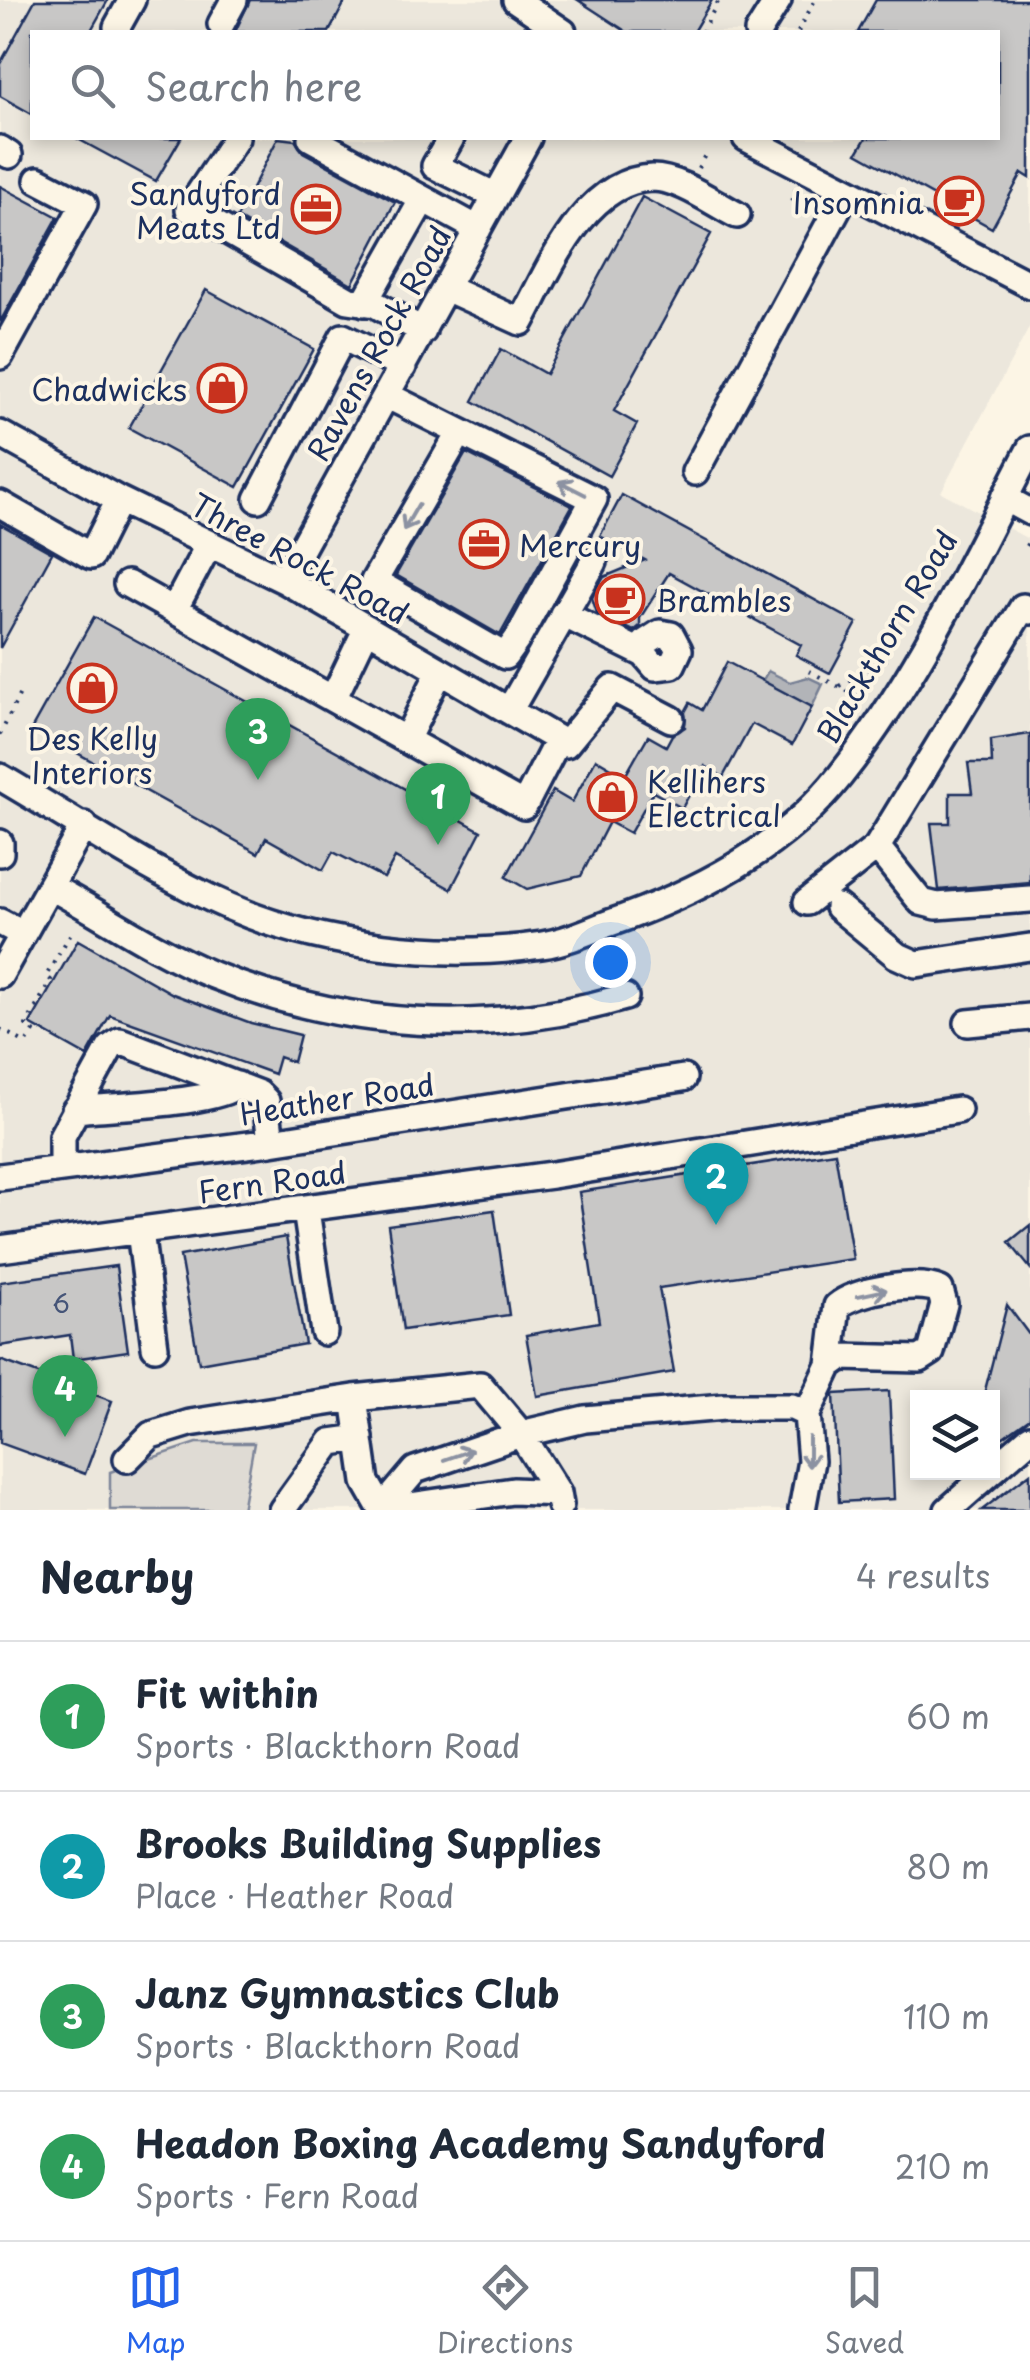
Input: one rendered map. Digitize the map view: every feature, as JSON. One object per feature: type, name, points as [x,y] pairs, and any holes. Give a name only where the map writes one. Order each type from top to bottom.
[{"type":"street","points":[[118,27],[132,0]]},
{"type":"street","points":[[221,24],[234,0]]},
{"type":"street","points":[[516,0],[560,30]]},
{"type":"street","points":[[759,30],[778,0]]},
{"type":"street","points":[[235,140],[189,209],[348,300],[375,304],[423,330]]},
{"type":"street","points":[[315,140],[478,229]]},
{"type":"street","points":[[450,140],[435,166],[496,196]]},
{"type":"street","name":"Ravens Rock Road","points":[[284,580],[527,140]]},
{"type":"street","points":[[750,140],[1030,285]]},
{"type":"street","points":[[446,288],[521,322],[572,229],[599,200],[626,184],[654,178],[738,215]]},
{"type":"street","points":[[0,356],[84,204],[38,180]]},
{"type":"street","points":[[695,472],[847,191]]},
{"type":"street","points":[[364,303],[423,198]]},
{"type":"street","points":[[258,499],[342,337],[403,367]]},
{"type":"street","points":[[388,396],[460,432],[594,499],[505,656],[374,581],[460,432]]},
{"type":"street","name":"Three Rock Road","points":[[0,434],[119,500],[284,580],[562,742]]},
{"type":"street","name":"Blackthorn Road","points":[[0,776],[232,908],[282,925],[348,941],[458,952],[546,945],[666,903],[733,868],[800,819],[838,778],[887,712],[1030,450]]},
{"type":"street","points":[[1004,498],[1030,512]]},
{"type":"street","points":[[0,504],[90,556],[119,500]]},
{"type":"street","points":[[174,610],[209,544]]},
{"type":"street","points":[[509,711],[594,562]]},
{"type":"street","points":[[127,584],[524,806],[562,742],[612,688],[671,719]]},
{"type":"street","points":[[806,902],[876,846],[1023,608],[1030,611]]},
{"type":"street","points":[[563,614],[644,654]]},
{"type":"street","points":[[333,699],[368,628]]},
{"type":"street","points":[[406,740],[440,671]]},
{"type":"street","points":[[0,975],[11,928],[51,887],[84,825]]},
{"type":"street","points":[[0,843],[0,853]]},
{"type":"street","points":[[876,846],[921,902],[937,906],[1030,899]]},
{"type":"street","points":[[51,887],[211,974],[297,1002],[373,1018],[452,1025],[510,1021],[593,1007],[625,997]]},
{"type":"street","points":[[838,907],[896,955],[916,964],[1030,947]]},
{"type":"street","points":[[968,1022],[1030,1016]]},
{"type":"street","points":[[62,1169],[62,1136],[110,1048],[120,1041],[259,1094],[266,1101],[271,1142]]},
{"type":"street","name":"Heather Road","points":[[0,1177],[271,1142],[683,1078]]},
{"type":"street","points":[[75,1110],[205,1097],[237,1085]]},
{"type":"street","name":"Fern Road","points":[[0,1249],[306,1210],[958,1110]]},
{"type":"street","points":[[306,1210],[324,1332]]},
{"type":"street","points":[[140,1232],[156,1347]]},
{"type":"street","points":[[802,1510],[811,1461],[808,1414],[830,1365],[837,1306],[847,1298],[926,1284],[940,1290],[944,1304],[931,1352],[920,1359],[841,1357],[830,1365]]},
{"type":"street","points":[[127,1459],[151,1435],[190,1423],[480,1384],[521,1434],[559,1501]]},
{"type":"street","points":[[354,1398],[366,1482],[382,1510]]},
{"type":"street","points":[[382,1510],[415,1470],[521,1434],[585,1419],[724,1408],[792,1408],[808,1414]]},
{"type":"street","points":[[282,1510],[331,1442],[360,1438]]},
{"type":"street","points":[[1000,1465],[1030,1438]]},
{"type":"street","points":[[948,1510],[983,1480]]},
{"type":"street","points":[[382,1510],[513,1491],[559,1501]]},
{"type":"path","points":[[703,30],[720,0]]},
{"type":"path","points":[[799,30],[815,0]]},
{"type":"path","points":[[1026,546],[1030,539]]},
{"type":"path","points":[[840,686],[888,659]]},
{"type":"path","points":[[808,671],[864,700]]},
{"type":"path","points":[[0,736],[21,692]]},
{"type":"path","points":[[0,1029],[26,1042],[34,1031],[26,1025],[51,980],[46,976],[86,906]]},
{"type":"shaded area","points":[[0,0],[1030,0],[1030,326],[941,492],[1030,540],[1030,1510],[0,1510]]},
{"type":"shaded area","points":[[768,671],[790,682],[808,677],[823,684],[812,707],[762,681]]},
{"type":"shaded area","points":[[197,1443],[254,1443],[242,1510],[110,1510],[110,1472]]},
{"type":"building","points":[[35,0],[108,0],[91,30],[30,30],[30,113],[0,96],[0,64]]},
{"type":"building","points":[[250,0],[346,0],[330,30],[236,30]]},
{"type":"building","points":[[578,0],[712,0],[694,30],[624,30]]},
{"type":"building","points":[[876,0],[1030,0],[1030,178],[1022,173],[992,228],[857,153],[865,140],[1000,140],[1000,30],[859,30]]},
{"type":"building","points":[[80,140],[180,140],[156,181]]},
{"type":"building","name":"Sandyford Meats Ltd","points":[[277,140],[295,140],[303,152],[395,202],[352,284],[237,218]]},
{"type":"building","points":[[0,186],[58,217],[0,322]]},
{"type":"building","points":[[642,197],[711,234],[614,411],[637,424],[609,476],[473,401],[501,349],[546,374]]},
{"type":"building","name":"Chadwicks","points":[[206,290],[314,349],[238,487],[129,428]]},
{"type":"building","name":"Mercury","points":[[466,453],[572,506],[500,635],[396,575]]},
{"type":"building","points":[[622,495],[857,623],[830,673],[796,655],[801,645],[669,573],[634,631],[597,613],[592,598],[604,577],[645,560],[600,536]]},
{"type":"building","points":[[0,524],[52,553],[0,648]]},
{"type":"building","points":[[94,617],[481,831],[451,889],[395,858],[384,878],[333,852],[323,870],[266,838],[258,853],[32,728]]},
{"type":"building","points":[[727,662],[812,707],[792,745],[752,724],[723,777],[705,766],[682,808],[653,792],[630,833],[609,822],[581,876],[527,889],[506,877],[553,791],[572,802],[596,759],[625,776],[648,736],[666,746],[672,735],[685,727],[685,712],[690,703],[702,710]]},
{"type":"building","points":[[1030,734],[1030,882],[939,890],[931,823],[950,823],[950,793],[972,793],[968,763],[992,763],[991,740]]},
{"type":"building","points":[[78,940],[173,994],[251,1023],[300,1035],[293,1062],[279,1057],[274,1074],[110,1015],[87,1056],[30,1024]]},
{"type":"building","points":[[835,1152],[853,1259],[659,1288],[674,1372],[537,1396],[526,1335],[599,1322],[579,1192]]},
{"type":"building","points":[[494,1210],[509,1315],[403,1330],[388,1225]]},
{"type":"building","points":[[1030,1225],[1030,1268],[1009,1242]]},
{"type":"building","points":[[286,1237],[305,1344],[199,1363],[180,1256]]},
{"type":"building","points":[[116,1266],[128,1351],[73,1359],[70,1335],[0,1346],[0,1282]]},
{"type":"building","points":[[1007,1305],[1030,1336],[1030,1418],[1000,1439],[1000,1390],[985,1390]]},
{"type":"building","points":[[0,1360],[112,1401],[85,1474],[0,1443]]},
{"type":"building","points":[[889,1391],[894,1499],[839,1502],[834,1394]]},
{"type":"building","points":[[1030,1473],[1030,1510],[982,1510]]},
{"type":"place","name":"Insomnia","points":[[959,201]]},
{"type":"place","name":"Sandyford Meats Ltd","points":[[316,209]]},
{"type":"place","name":"Chadwicks","points":[[222,388]]},
{"type":"place","name":"Mercury","points":[[484,544]]},
{"type":"place","name":"Brambles","points":[[620,599]]},
{"type":"place","name":"Des Kelly Interiors","points":[[92,688]]},
{"type":"place","name":"Janz Gymnastics Club","points":[[258,780]]},
{"type":"place","name":"Kellihers Electrical","points":[[612,797]]},
{"type":"place","name":"Fit within","points":[[438,845]]},
{"type":"place","name":"Brooks Building Supplies","points":[[716,1225]]},
{"type":"place","name":"Headon Boxing Academy Sandyford","points":[[65,1437]]}]
